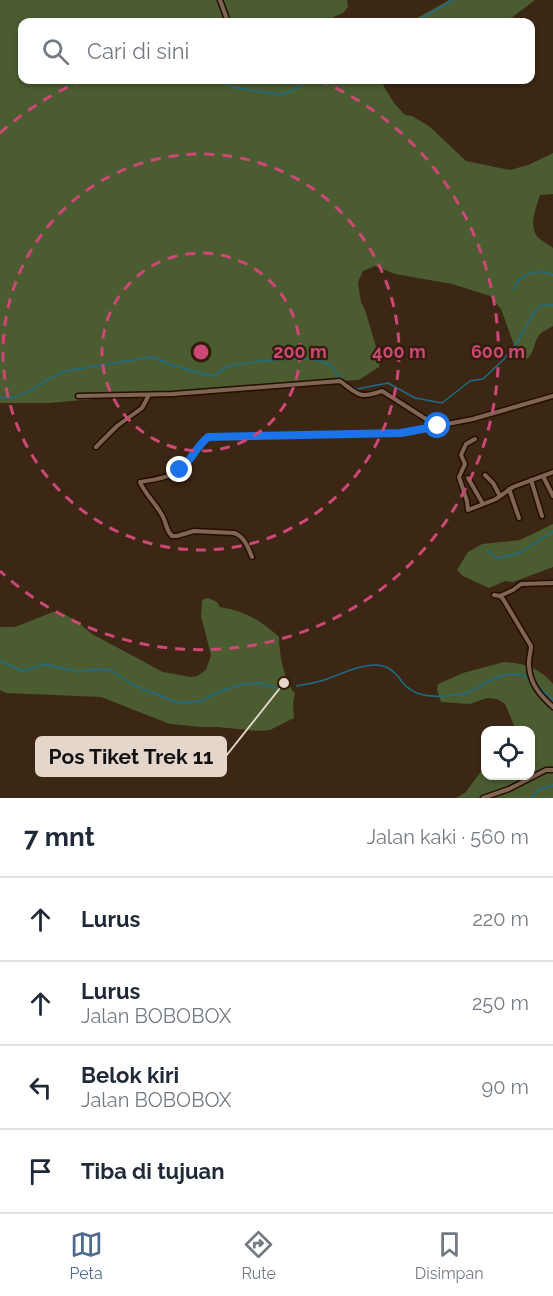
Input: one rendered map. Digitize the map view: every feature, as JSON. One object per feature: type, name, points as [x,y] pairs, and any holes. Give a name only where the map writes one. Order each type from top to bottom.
[{"type":"street","points":[[220,0],[227,18]]},
{"type":"street","points":[[78,396],[149,395],[340,381],[355,394],[365,397],[382,391],[396,402],[438,426]]},
{"type":"street","points":[[96,447],[117,426],[142,408],[149,395]]},
{"type":"street","points":[[252,557],[244,540],[234,533],[194,531],[177,536],[169,534],[163,517],[140,482],[168,476],[180,470],[187,465],[198,445],[208,437],[401,433],[519,407],[553,396]]},
{"type":"street","points":[[475,439],[466,444],[462,450],[461,457],[465,464],[459,477],[468,510],[500,496],[509,489],[553,472]]},
{"type":"street","points":[[484,475],[494,483],[500,496]]},
{"type":"street","points":[[543,476],[553,496]]},
{"type":"street","points":[[468,478],[483,504]]},
{"type":"street","points":[[531,480],[542,516]]},
{"type":"street","points":[[509,489],[519,518]]},
{"type":"street","points":[[494,595],[500,596],[521,584],[553,583]]},
{"type":"street","points":[[500,596],[531,646],[528,664],[530,677],[536,689],[553,707]]},
{"type":"street","points":[[483,798],[509,789],[546,770],[553,770]]},
{"type":"green space","points":[[0,0],[347,0],[348,7],[343,13],[331,18],[18,18],[18,84],[384,84],[394,103],[405,115],[412,116],[429,126],[466,161],[510,170],[528,165],[553,153],[553,194],[540,195],[533,224],[536,235],[553,248],[553,326],[540,334],[526,360],[519,359],[501,309],[490,296],[452,284],[395,274],[375,266],[363,271],[358,282],[361,302],[380,360],[379,367],[359,380],[235,386],[50,403],[0,403]]},
{"type":"green space","points":[[449,0],[535,0],[511,18],[417,18]]},
{"type":"green space","points":[[553,524],[553,567],[489,588],[463,576],[457,570],[468,552],[482,544],[520,540]]},
{"type":"green space","points":[[208,598],[217,602],[220,607],[252,617],[279,637],[285,675],[295,693],[294,718],[270,730],[201,727],[170,724],[101,697],[6,693],[0,690],[0,627],[15,627],[53,612],[64,614],[75,620],[92,634],[163,672],[197,676],[206,670],[211,655],[201,616],[202,600]]},
{"type":"green space","points":[[504,662],[531,667],[553,684],[553,798],[456,798],[466,792],[481,771],[481,780],[535,780],[535,726],[514,726],[505,704],[497,699],[487,698],[470,704],[441,702],[437,690],[438,684],[463,673]]},
{"type":"waterway","points":[[422,18],[453,0]]},
{"type":"waterway","points":[[227,84],[231,87],[280,95],[296,89],[302,84]]},
{"type":"waterway","points":[[514,289],[520,279],[530,273],[542,272],[553,275]]},
{"type":"waterway","points":[[348,385],[357,389],[388,383],[415,398],[442,403],[470,381],[483,379],[504,359],[518,341],[535,310],[540,306],[553,305]]},
{"type":"waterway","points":[[0,397],[9,398],[26,393],[66,371],[152,357],[212,376],[232,365],[280,360],[318,360],[331,366],[342,380]]},
{"type":"waterway","points":[[486,550],[497,558],[520,553],[553,531]]},
{"type":"waterway","points":[[0,661],[23,671],[44,664],[79,672],[96,669],[111,670],[133,685],[178,703],[201,701],[223,690],[244,684],[261,683],[275,688]]},
{"type":"waterway","points":[[297,686],[371,665],[389,668],[412,691],[428,696],[466,693],[505,675],[513,674],[529,678]]},
{"type":"waterway","points":[[535,683],[553,700]]},
{"type":"waterway","points":[[531,798],[539,790],[553,785]]},
{"type":"place","name":"Pos Tiket Trek 11","points":[[284,683]]},
{"type":"route","points":[[180,470],[187,465],[198,445],[208,437],[401,433],[438,426]]}]
